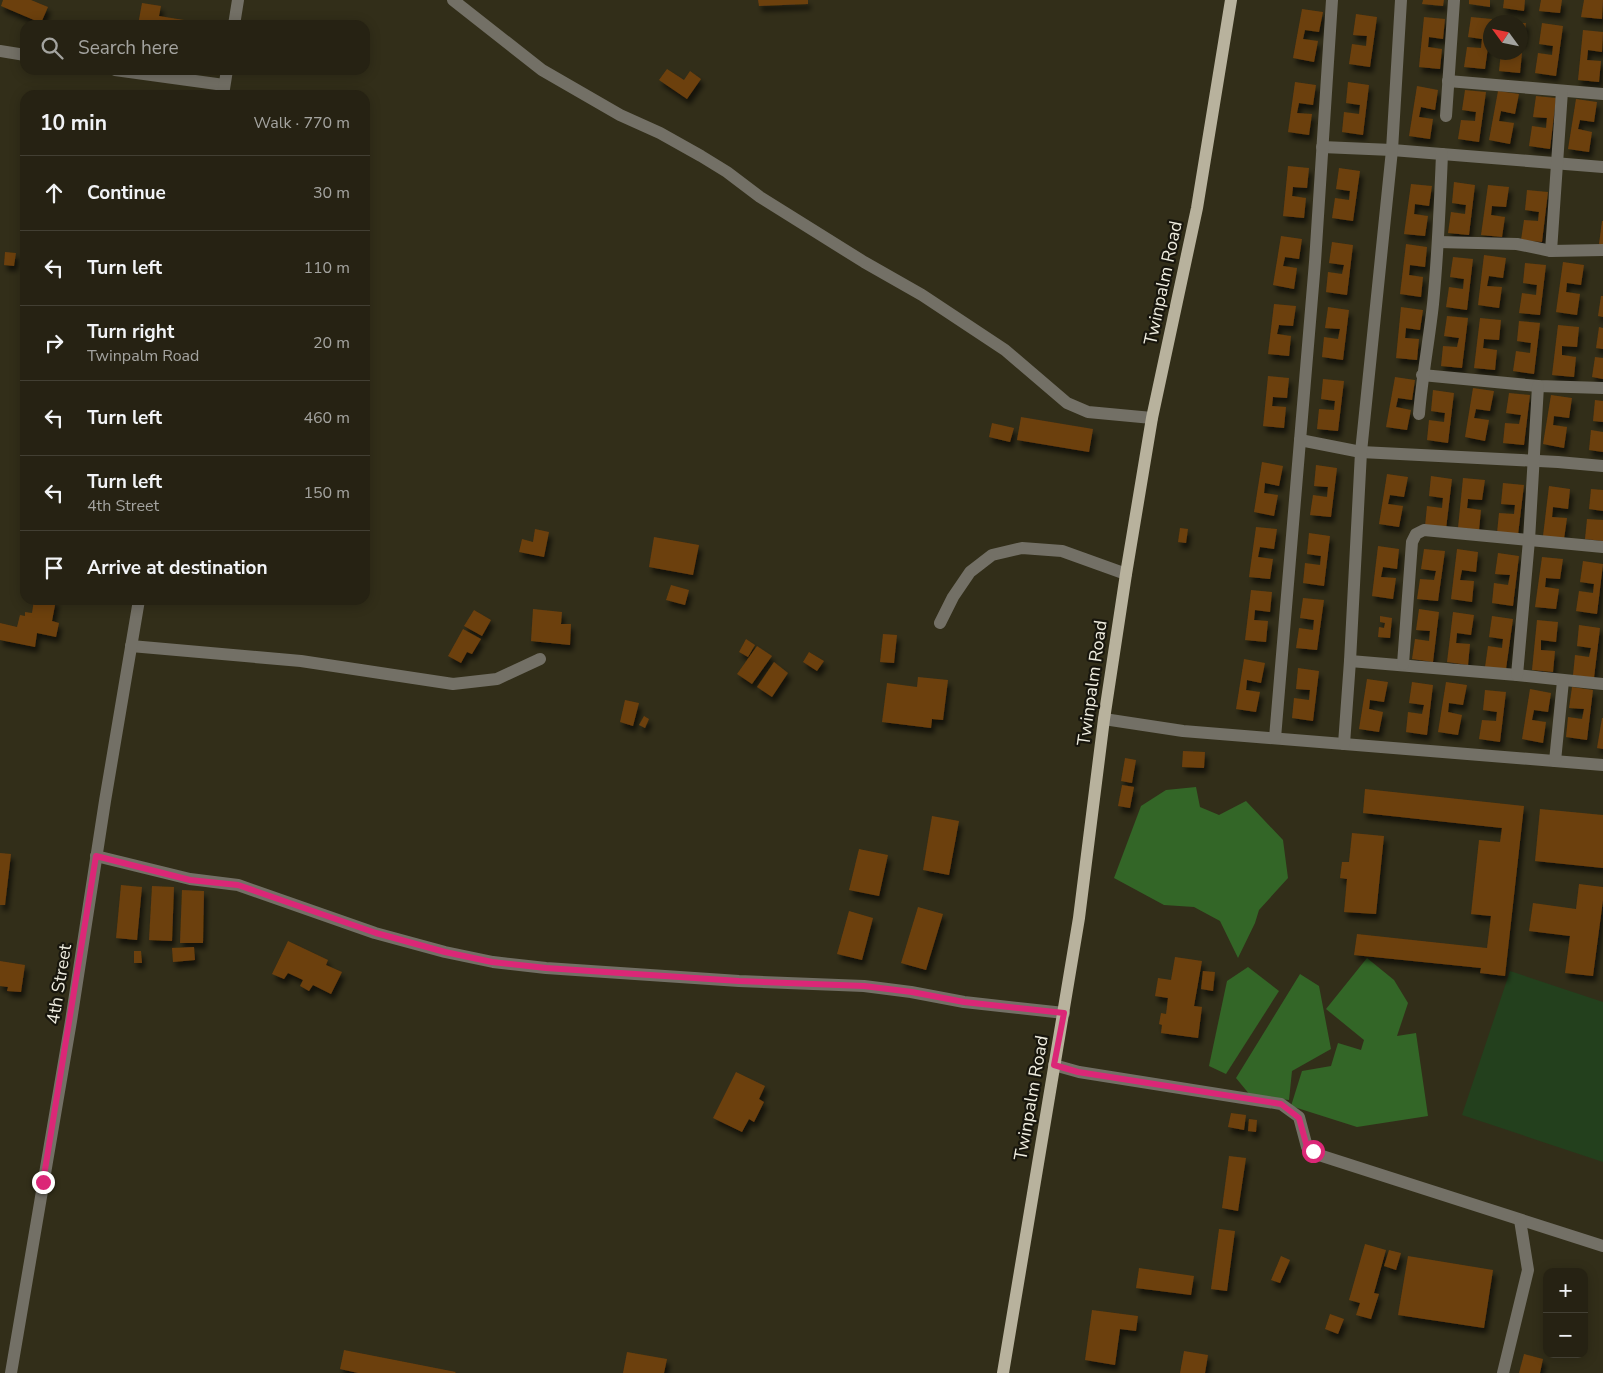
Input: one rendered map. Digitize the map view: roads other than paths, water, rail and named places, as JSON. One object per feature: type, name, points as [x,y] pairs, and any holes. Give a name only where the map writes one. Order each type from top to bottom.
[{"type":"main road","name":"Twinpalm Road","points":[[1003,1373],[1079,918],[1104,719],[1126,574],[1152,418],[1197,208],[1228,1]]},
{"type":"street","points":[[235,20],[238,0]]},
{"type":"street","points":[[452,0],[542,70],[620,115],[660,133],[701,156],[727,172],[760,197],[864,262],[922,295],[1005,350],[1067,403],[1088,412],[1152,418]]},
{"type":"street","points":[[1275,738],[1314,272],[1332,0]]},
{"type":"street","points":[[1344,744],[1361,452],[1392,150],[1401,0]]},
{"type":"street","points":[[1446,116],[1454,0]]},
{"type":"street","points":[[0,51],[20,54]]},
{"type":"street","points":[[141,75],[223,90],[226,75]]},
{"type":"street","points":[[1448,82],[1603,94]]},
{"type":"street","points":[[1551,251],[1562,91]]},
{"type":"street","points":[[1322,147],[1392,150],[1603,167]]},
{"type":"street","points":[[1419,414],[1422,375],[1433,306],[1442,154]]},
{"type":"street","points":[[1438,242],[1517,244],[1551,251],[1603,250]]},
{"type":"street","points":[[1422,375],[1538,386],[1603,388]]},
{"type":"street","points":[[1517,675],[1529,540],[1532,461],[1538,386]]},
{"type":"street","points":[[1300,440],[1361,452],[1603,466]]},
{"type":"street","points":[[1402,664],[1412,542],[1416,534],[1424,530],[1603,547]]},
{"type":"street","points":[[940,623],[953,597],[970,572],[992,556],[1022,548],[1062,551],[1126,574]]},
{"type":"street","name":"4th Street","points":[[11,1373],[71,1021],[96,856],[138,605]]},
{"type":"street","points":[[131,646],[301,661],[453,684],[497,679],[540,659]]},
{"type":"street","points":[[1350,661],[1402,664],[1603,684]]},
{"type":"street","points":[[1556,762],[1563,681]]},
{"type":"street","points":[[1104,719],[1182,731],[1603,765]]},
{"type":"street","points":[[96,856],[190,880],[238,885],[376,933],[445,952],[492,962],[546,968],[739,981],[864,986],[912,992],[964,1002],[1064,1013]]},
{"type":"street","points":[[1054,1065],[1078,1072],[1281,1104],[1299,1118],[1307,1147],[1320,1155],[1603,1246]]},
{"type":"street","points":[[1502,1373],[1528,1270],[1520,1220]]}]
